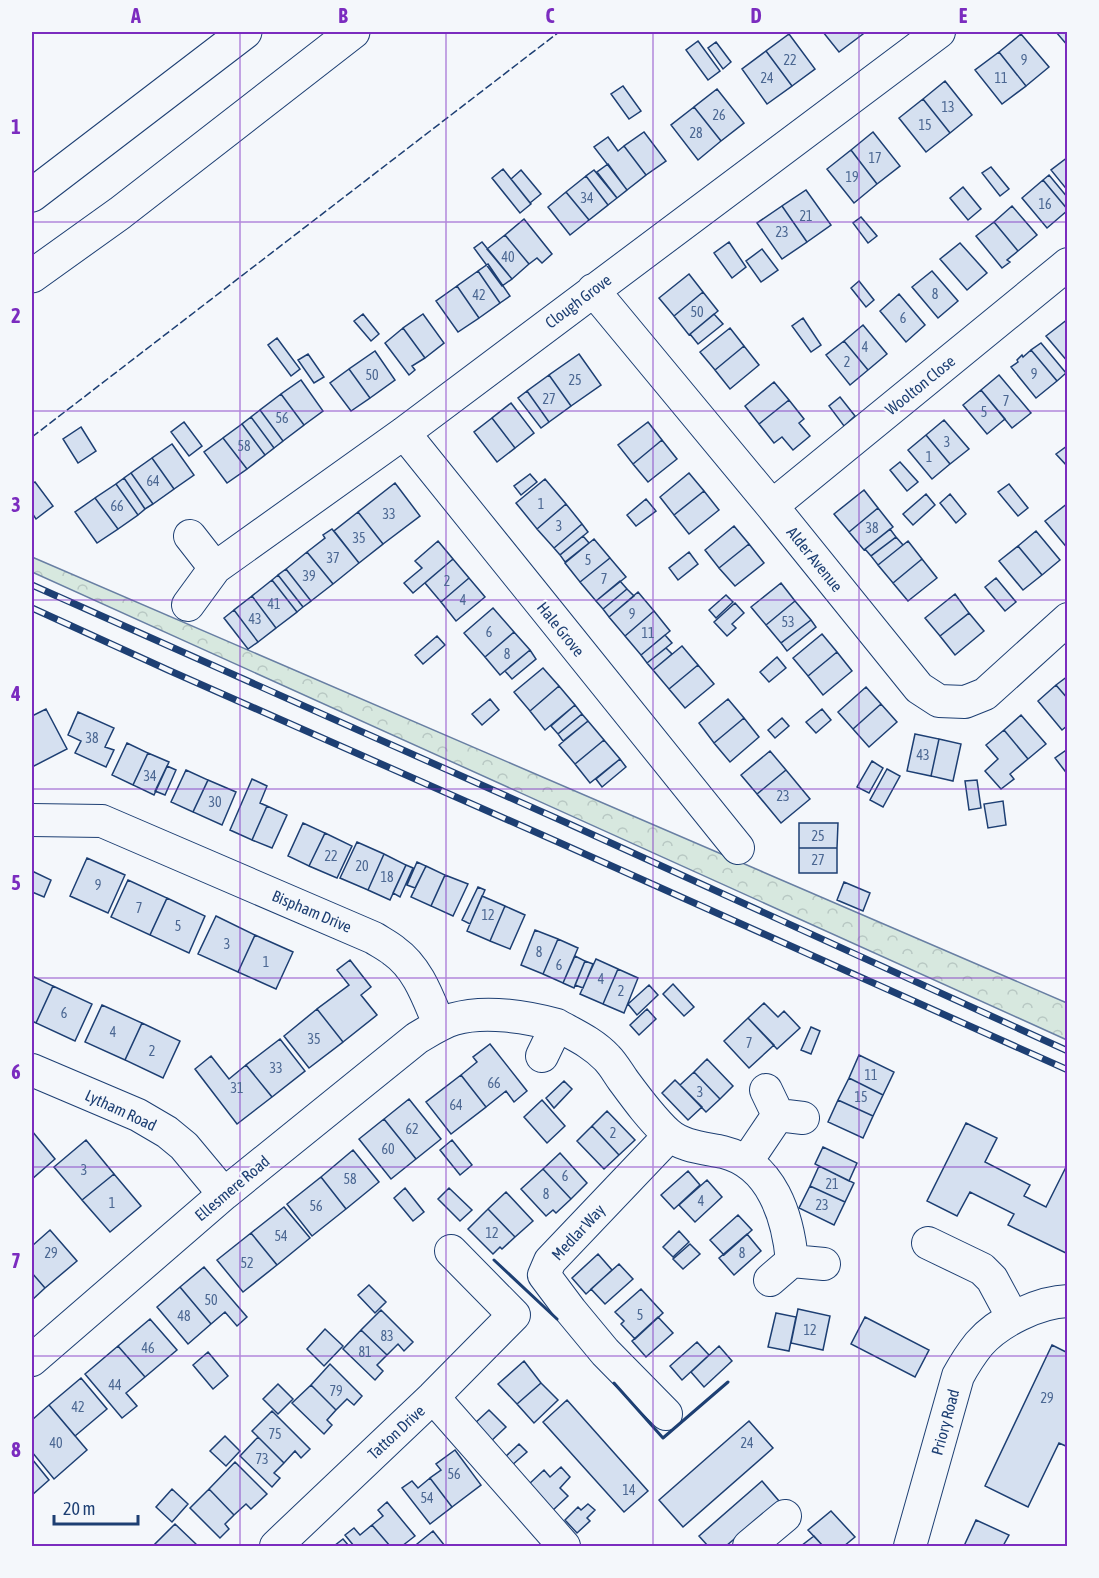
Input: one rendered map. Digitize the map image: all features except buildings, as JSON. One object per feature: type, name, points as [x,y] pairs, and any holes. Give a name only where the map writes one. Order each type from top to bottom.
[{"type":"highway","points":[[32,195],[245,32]]},
{"type":"highway","points":[[32,276],[120,213],[353,32]]},
{"type":"street","name":"Clough Grove","points":[[188,605],[215,568],[404,433],[939,32]]},
{"type":"street","name":"Woolton Close","points":[[772,506],[1068,264]]},
{"type":"street","name":"Alder Avenue","points":[[594,290],[919,688],[939,701],[965,702],[986,694],[1068,619]]},
{"type":"street","name":"Hale Grove","points":[[404,433],[710,831],[738,848]]},
{"type":"street","points":[[190,536],[215,568]]},
{"type":"street","name":"Bispham Drive","points":[[32,820],[102,821],[374,938],[408,963],[426,993],[440,1024]]},
{"type":"street","points":[[440,1024],[456,1018],[491,1015],[536,1019],[557,1025],[588,1041],[607,1058],[649,1114],[669,1136],[685,1144],[727,1153],[747,1161],[761,1174],[773,1191],[788,1230],[781,1270],[824,1264]]},
{"type":"street","name":"Ellesmere Road","points":[[32,1360],[224,1194],[417,1038],[440,1024]]},
{"type":"street","points":[[542,1056],[557,1025]]},
{"type":"street","name":"Lytham Road","points":[[32,1070],[138,1114],[167,1132],[184,1146],[224,1194]]},
{"type":"street","points":[[747,1161],[782,1108]]},
{"type":"street","name":"Medlar Way","points":[[666,1414],[605,1352],[544,1275],[550,1261],[669,1136]]},
{"type":"street","points":[[928,1243],[982,1269],[992,1279],[1013,1318]]},
{"type":"street","name":"Tatton Drive","points":[[276,1546],[433,1397],[514,1315],[451,1251]]},
{"type":"street","name":"Priory Road","points":[[910,1546],[958,1376],[980,1343],[993,1330],[1036,1308],[1068,1301]]},
{"type":"street","points":[[433,1397],[564,1546]]},
{"type":"street","points":[[749,1546],[785,1516]]},
{"type":"green space","points":[[32,557],[1067,1003],[1067,1040],[32,572]]},
{"type":"railway","points":[[32,585],[567,823],[1068,1051]]},
{"type":"railway","points":[[32,608],[1068,1070]]},
{"type":"fence","points":[[32,437],[559,32]]},
{"type":"wall","points":[[494,1260],[557,1319]]},
{"type":"wall","points":[[614,1383],[663,1438],[728,1382]]}]
